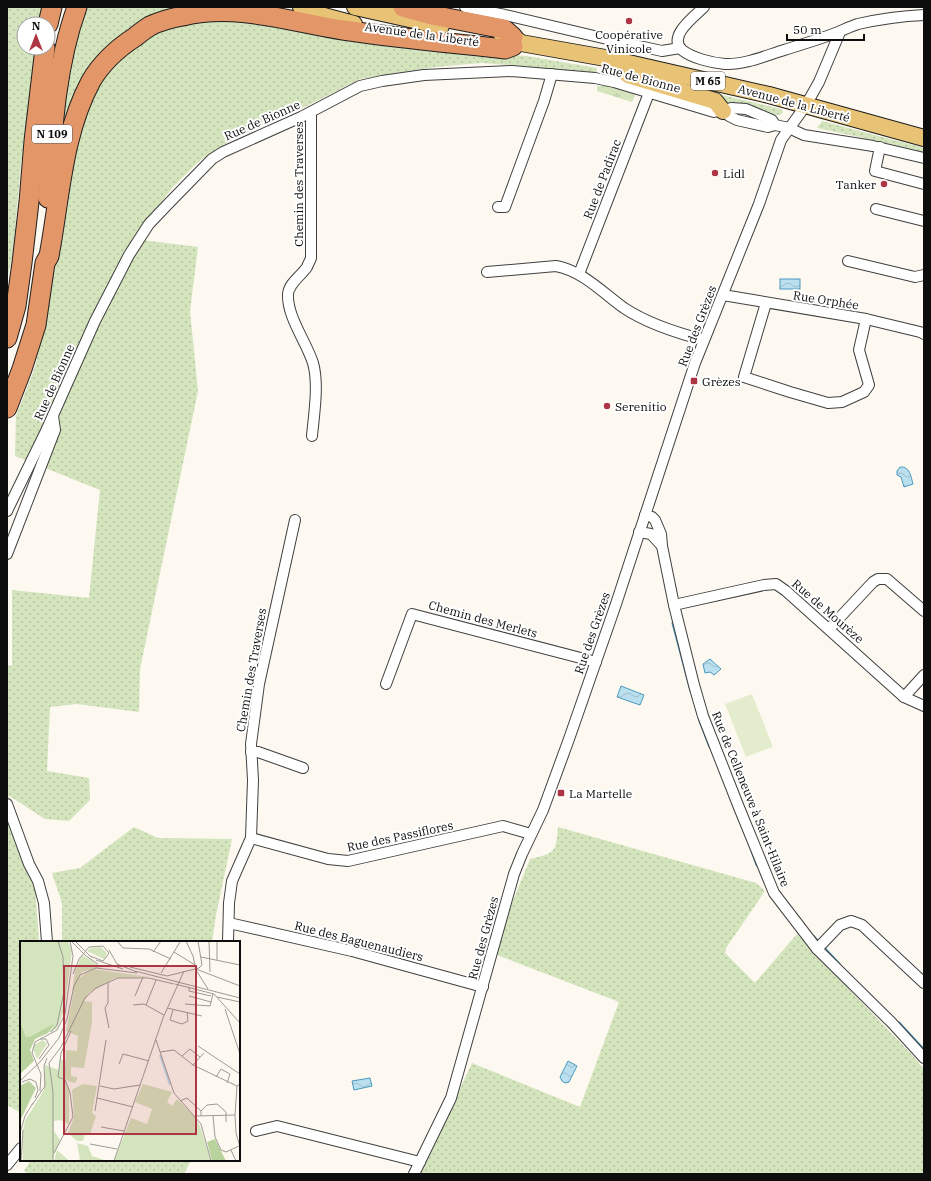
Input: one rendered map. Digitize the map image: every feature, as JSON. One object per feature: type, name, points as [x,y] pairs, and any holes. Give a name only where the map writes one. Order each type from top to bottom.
[{"type":"highway","points":[[56,29],[63,7]]},
{"type":"highway","name":"N 109","points":[[45,263],[43,256],[54,114],[68,30],[77,7]]},
{"type":"highway","points":[[403,7],[432,15],[504,29],[516,42]]},
{"type":"highway","name":"N 109","points":[[7,408],[22,369],[36,325],[45,263],[49,256],[69,140],[80,104],[92,80],[108,59],[128,41],[151,26],[172,18],[196,13],[221,11],[244,12],[341,30],[397,38],[505,49],[516,42]]},
{"type":"highway","name":"N 109","points":[[8,340],[16,306],[22,263],[44,56]]},
{"type":"main road","name":"Avenue de la Liberté","points":[[301,7],[324,16],[361,26],[395,32],[516,42]]},
{"type":"main road","name":"Avenue de la Liberté","points":[[355,7],[516,42],[611,59],[769,95],[924,138]]},
{"type":"main road","name":"M 65","points":[[611,59],[628,75],[715,101],[723,111]]},
{"type":"street","points":[[465,7],[505,14],[607,40],[662,51],[680,48]]},
{"type":"street","points":[[704,7],[685,25],[678,36],[680,48],[688,54],[712,62],[726,64],[763,57],[857,25],[909,15],[924,15]]},
{"type":"street","name":"Rue des Grèzes","points":[[414,1174],[451,1098],[514,874],[547,800],[570,739],[704,340],[759,204],[781,140],[806,105],[819,82],[840,32]]},
{"type":"street","name":"Rue de Bionne","points":[[7,511],[53,416],[98,315],[129,255],[149,224],[212,159],[223,152],[311,112],[360,86],[382,81],[424,75],[512,71],[602,80],[714,112],[723,111],[737,120],[768,127],[775,125],[789,128],[804,135],[880,147],[924,158]]},
{"type":"street","points":[[498,207],[505,207],[544,101],[552,74]]},
{"type":"street","name":"Rue de Padirac","points":[[579,274],[648,93]]},
{"type":"street","name":"Chemin des Traverses","points":[[311,112],[311,258],[307,267],[293,283],[288,293],[289,305],[294,319],[313,363],[315,394],[312,436]]},
{"type":"street","points":[[880,147],[875,171],[924,184]]},
{"type":"street","points":[[876,209],[924,221]]},
{"type":"street","points":[[848,261],[915,277],[924,275]]},
{"type":"street","points":[[487,272],[556,266],[564,268],[579,274],[636,315],[673,331],[704,340]]},
{"type":"street","name":"Rue Orphée","points":[[722,295],[866,319],[924,334]]},
{"type":"street","points":[[766,303],[744,377],[828,403],[842,402],[864,392],[869,384],[859,350],[866,319]]},
{"type":"street","points":[[7,554],[55,430],[53,416]]},
{"type":"street","name":"Rue de Celleneuve à Saint-Hilaire","points":[[645,515],[652,517],[655,520],[661,534],[674,605],[703,716],[753,844],[774,893],[817,949],[924,1057]]},
{"type":"street","name":"Chemin des Traverses","points":[[228,941],[232,881],[251,838],[253,788],[251,752],[259,684],[295,520]]},
{"type":"street","points":[[639,532],[651,534],[662,546]]},
{"type":"street","points":[[829,629],[873,582],[882,578],[887,579],[924,611]]},
{"type":"street","name":"Rue de Mourèze","points":[[674,605],[773,584],[778,585],[904,696],[924,706]]},
{"type":"street","name":"Chemin des Merlets","points":[[386,684],[412,614],[596,662]]},
{"type":"street","points":[[904,696],[924,675]]},
{"type":"street","points":[[251,752],[258,752],[303,768]]},
{"type":"street","points":[[7,804],[29,864],[38,881],[44,903],[47,941]]},
{"type":"street","name":"Rue des Passiflores","points":[[251,838],[328,860],[348,861],[503,826],[531,834]]},
{"type":"street","points":[[817,949],[840,925],[851,921],[862,925],[924,983]]},
{"type":"street","name":"Rue des Baguenaudiers","points":[[228,924],[352,951],[483,987]]},
{"type":"street","points":[[256,1131],[277,1126],[420,1162]]},
{"type":"street","points":[[7,1165],[20,1149]]},
{"type":"green space","points":[[7,7],[43,7],[41,16],[16,16],[16,56],[34,56],[21,164],[13,253],[7,280]]},
{"type":"green space","points":[[82,7],[205,7],[105,56],[56,178],[62,114]]},
{"type":"green space","points":[[220,18],[467,52],[527,56],[597,68],[596,75],[526,66],[481,63],[435,67],[360,79],[309,105],[254,128],[218,148],[198,162],[172,188],[134,239],[198,247],[190,311],[198,391],[140,669],[139,712],[77,704],[50,707],[47,771],[89,778],[90,800],[69,821],[45,819],[8,795],[34,871],[39,941],[20,941],[20,1112],[7,1105],[7,665],[12,666],[12,590],[89,598],[100,490],[15,456],[16,416],[34,370],[46,321],[72,163],[89,99],[114,63],[154,33],[173,25]]},
{"type":"green space","points":[[672,83],[781,109],[783,112],[780,115],[738,109]]},
{"type":"green space","points":[[597,86],[608,86],[636,93],[632,102],[597,91]]},
{"type":"green space","points":[[822,121],[924,148],[924,153],[887,143],[817,128]]},
{"type":"green space","points":[[752,694],[773,747],[746,757],[725,704]]},
{"type":"green space","points":[[134,827],[158,838],[232,839],[212,941],[62,941],[62,903],[52,873],[80,868]]},
{"type":"green space","points":[[558,827],[756,883],[765,891],[726,948],[725,953],[755,983],[797,934],[912,1055],[924,1069],[924,1174],[420,1174],[472,1063],[580,1107],[619,1002],[497,955],[510,908],[530,859],[545,855],[553,850],[555,847]]},
{"type":"green space","points":[[30,1161],[190,1161],[184,1174],[29,1174],[24,1171]]},
{"type":"water","points":[[780,279],[800,279],[800,289],[780,289]]},
{"type":"water","points":[[900,467],[908,470],[913,484],[904,487],[901,477],[897,475],[897,471]]},
{"type":"water","points":[[710,659],[721,669],[714,675],[710,672],[705,673],[703,664]]},
{"type":"water","points":[[621,686],[644,695],[640,705],[617,697]]},
{"type":"water","points":[[568,1061],[577,1066],[569,1082],[565,1083],[560,1077]]},
{"type":"water","points":[[370,1078],[372,1086],[354,1090],[352,1081]]},
{"type":"waterway","points":[[673,623],[691,691]]},
{"type":"waterway","points":[[700,721],[710,747]]},
{"type":"waterway","points":[[752,851],[757,865]]},
{"type":"waterway","points":[[813,936],[839,964]]},
{"type":"waterway","points":[[899,1023],[924,1050]]},
{"type":"place","name":"Coopérative Vinicole","points":[[629,21]]},
{"type":"place","name":"Lidl","points":[[715,173]]},
{"type":"place","name":"Tanker","points":[[884,184]]},
{"type":"place","name":"Grèzes","points":[[694,381]]},
{"type":"place","name":"Serenitio","points":[[607,406]]},
{"type":"place","name":"La Martelle","points":[[561,793]]}]
